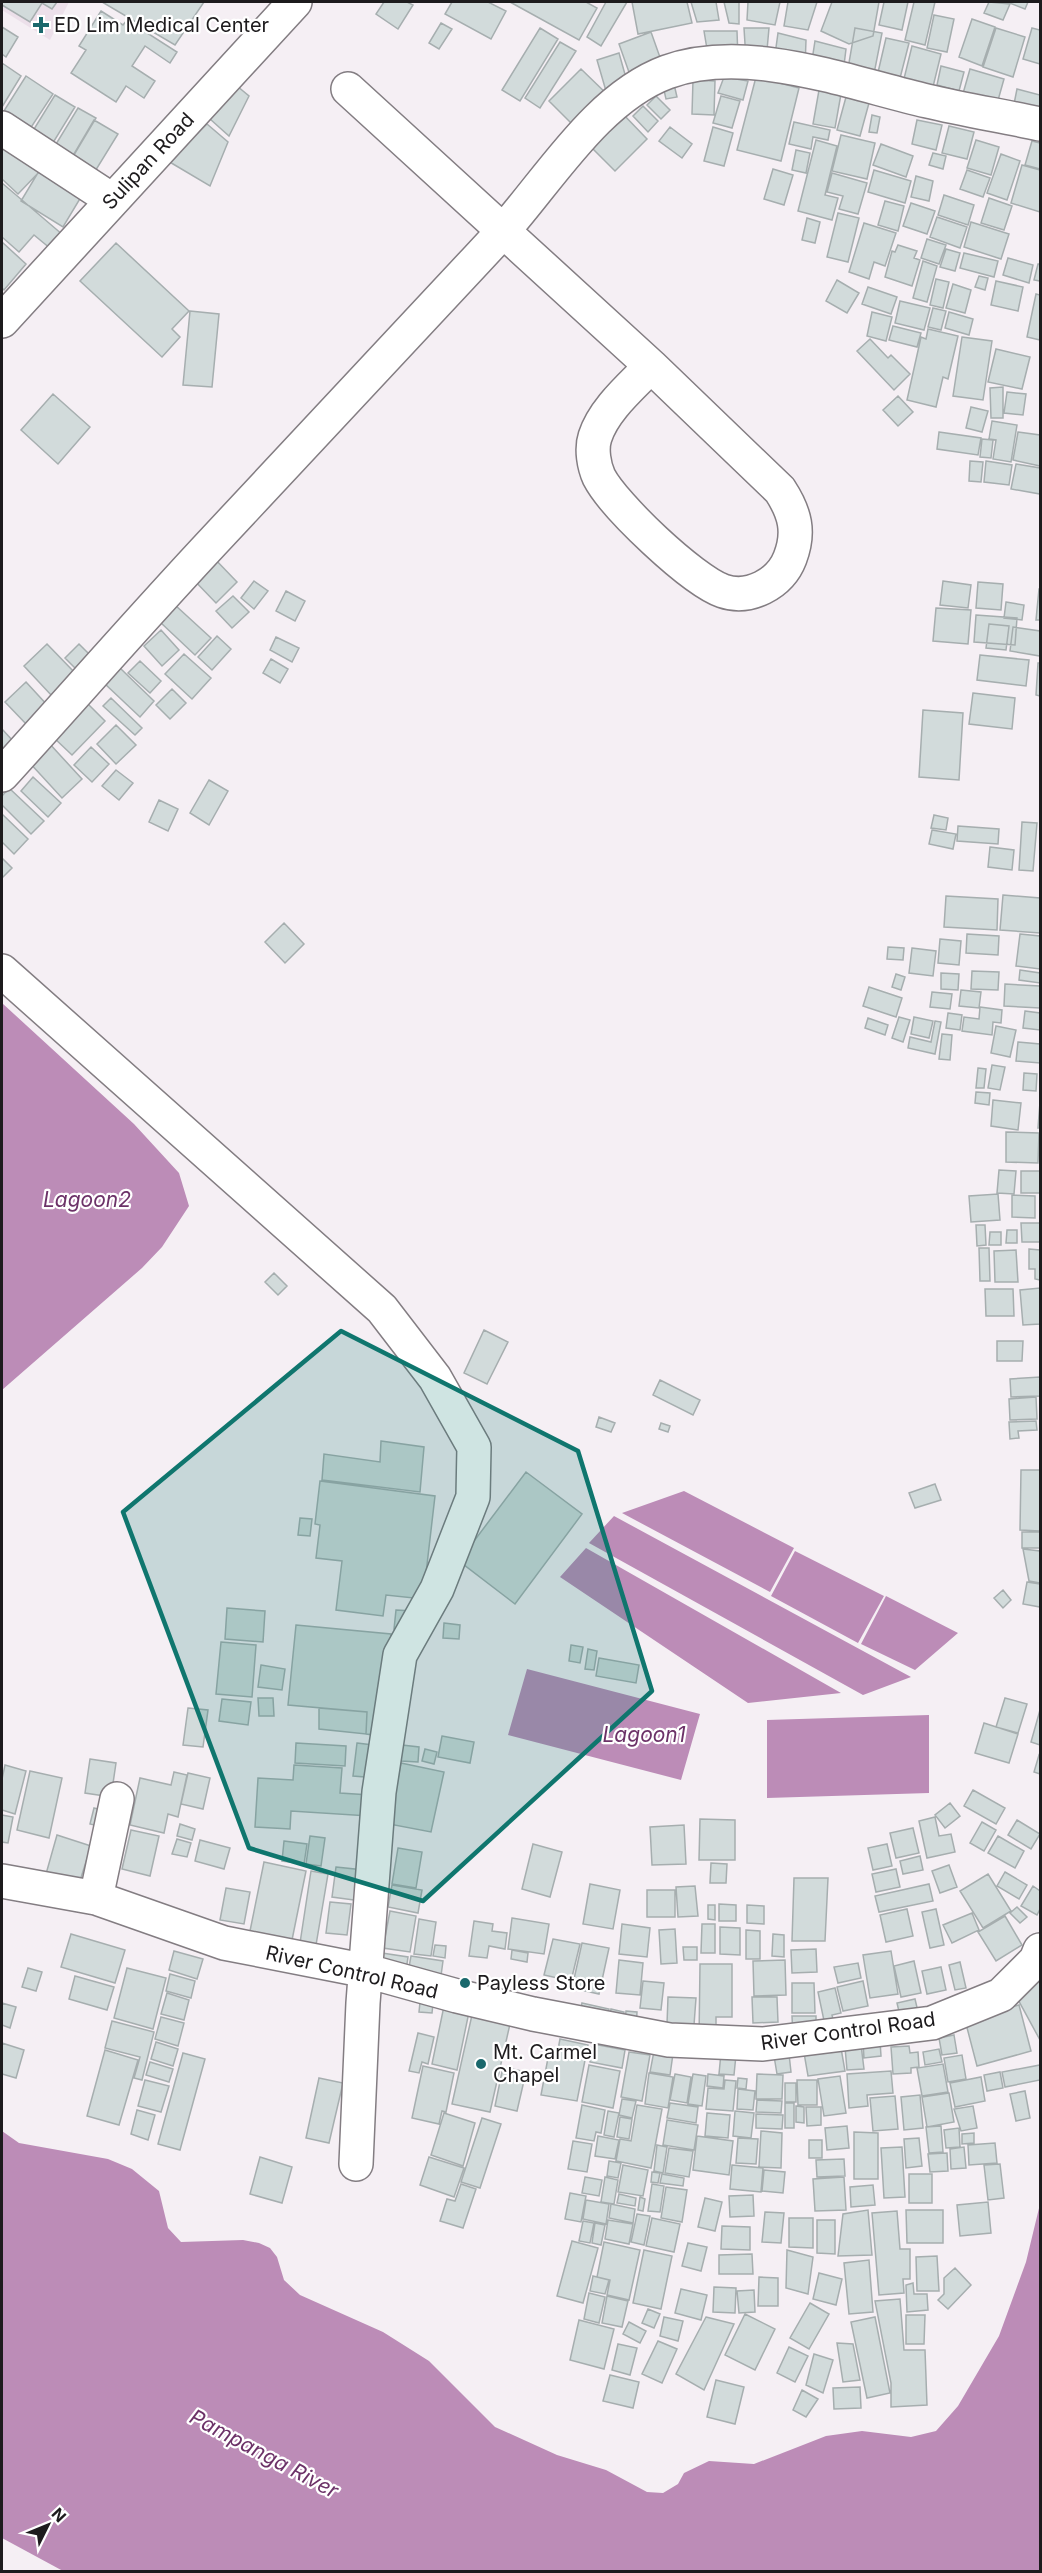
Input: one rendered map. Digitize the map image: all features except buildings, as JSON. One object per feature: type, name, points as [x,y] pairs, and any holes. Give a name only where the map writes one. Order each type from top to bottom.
[{"type":"street","name":"Sulipan Road","points":[[2,321],[296,2]]},
{"type":"street","points":[[2,776],[209,546],[504,231],[571,151],[610,109],[649,81],[668,72],[692,66],[754,64],[789,68],[930,102],[1041,124]]},
{"type":"street","points":[[348,89],[651,366],[764,472],[789,504],[796,525],[795,544],[788,564],[776,580],[759,590],[742,594],[723,591],[703,580],[672,555],[615,499],[599,476],[593,458],[594,438],[602,421],[651,366]]},
{"type":"street","points":[[2,128],[112,200]]},
{"type":"street","points":[[2,971],[382,1309],[435,1378],[474,1447],[473,1497],[437,1589],[400,1654],[379,1792],[356,2164]]},
{"type":"street","points":[[96,1898],[117,1799]]},
{"type":"street","name":"River Control Road","points":[[2,1881],[96,1898],[224,1943],[367,1971],[457,1996],[600,2028],[669,2040],[763,2044],[932,2023],[1001,1995],[1036,1960],[1041,1950]]},
{"type":"highlighted area","points":[[341,1331],[578,1451],[652,1691],[423,1901],[249,1848],[123,1512]]},
{"type":"shaded area","name":"ED Lim Medical Center","points":[[2,2],[69,2],[50,40],[2,10]]},
{"type":"water","name":"Lagoon2","points":[[2,1003],[134,1124],[179,1173],[189,1206],[162,1247],[142,1268],[2,1390]]},
{"type":"water","points":[[684,1491],[794,1548],[770,1592],[622,1513]]},
{"type":"water","points":[[614,1516],[911,1677],[863,1695],[589,1543]]},
{"type":"water","points":[[586,1548],[841,1693],[748,1703],[560,1577]]},
{"type":"water","points":[[795,1551],[884,1596],[858,1643],[771,1596]]},
{"type":"water","points":[[886,1596],[958,1633],[915,1670],[861,1644]]},
{"type":"water","name":"Lagoon1","points":[[527,1669],[700,1714],[681,1780],[508,1735]]},
{"type":"water","points":[[929,1715],[929,1793],[767,1798],[767,1720]]},
{"type":"water","name":"Pampanga River","points":[[2,2131],[19,2143],[108,2159],[132,2169],[159,2191],[168,2228],[181,2242],[243,2240],[270,2248],[277,2257],[284,2280],[300,2295],[383,2332],[429,2361],[495,2427],[557,2455],[606,2470],[647,2492],[663,2493],[678,2484],[684,2473],[709,2461],[754,2464],[826,2436],[862,2431],[911,2437],[936,2431],[958,2406],[999,2336],[1026,2262],[1040,2204],[1040,2571],[63,2571],[2,2538]]},
{"type":"place","name":"ED Lim Medical Center","points":[[41,25]]},
{"type":"place","name":"Payless Store","points":[[465,1983]]},
{"type":"place","name":"Mt. Carmel Chapel","points":[[481,2064]]}]
